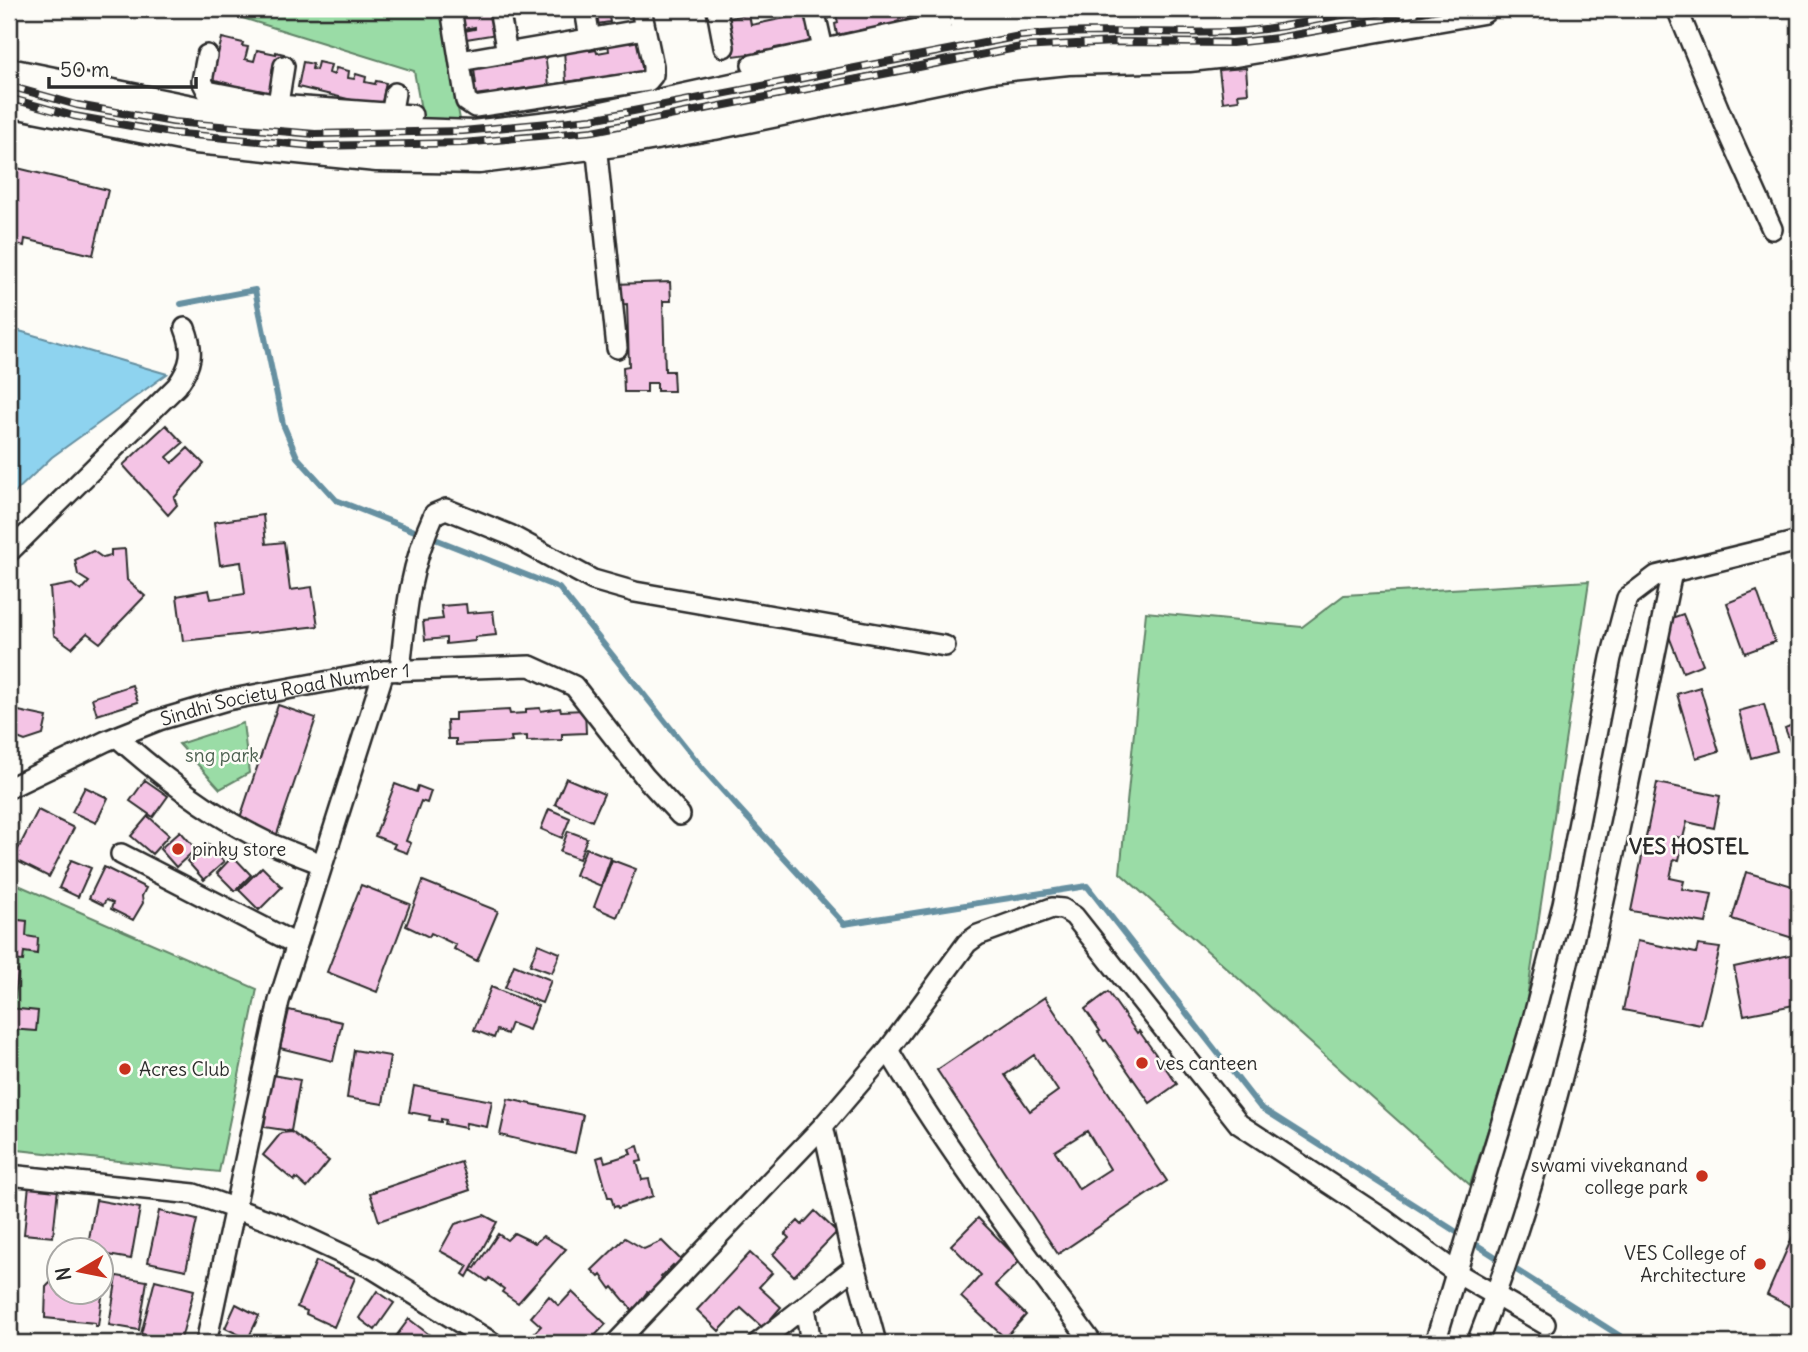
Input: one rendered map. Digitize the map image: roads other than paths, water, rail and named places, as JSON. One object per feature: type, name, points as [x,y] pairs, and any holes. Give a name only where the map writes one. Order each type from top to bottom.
[{"type":"main road","points":[[9,73],[275,125],[384,134],[445,147],[479,159],[681,131],[990,68],[1068,60],[1189,57],[1287,20],[1343,9]]},
{"type":"main road","points":[[445,147],[473,135],[566,124],[674,101],[747,75],[825,58],[950,24],[1057,15],[1240,38],[1482,9]]},
{"type":"main road","points":[[747,75],[748,118]]},
{"type":"main road","points":[[37,108],[42,81]]},
{"type":"main road","points":[[674,101],[681,131]]},
{"type":"main road","points":[[9,102],[196,139],[275,125]]},
{"type":"main road","points":[[196,139],[200,111]]},
{"type":"street","points":[[451,9],[466,101],[475,107],[648,81],[653,75],[653,66],[641,9]]},
{"type":"street","points":[[499,9],[507,53]]},
{"type":"street","points":[[585,9],[590,39]]},
{"type":"street","points":[[719,9],[724,47]]},
{"type":"street","points":[[814,9],[825,58]]},
{"type":"street","points":[[1677,9],[1772,229]]},
{"type":"street","points":[[950,24],[958,75]]},
{"type":"street","points":[[460,61],[645,29]]},
{"type":"street","points":[[207,55],[202,81],[208,91],[275,125],[284,66]]},
{"type":"street","points":[[384,134],[395,93]]},
{"type":"street","points":[[561,95],[566,124]]},
{"type":"street","points":[[384,134],[412,115]]},
{"type":"street","points":[[596,144],[617,348]]},
{"type":"street","points":[[9,552],[177,386],[186,374],[192,358],[185,328]]},
{"type":"street","points":[[206,1343],[279,1001],[322,864],[392,671],[419,547],[434,513],[439,510],[453,510],[510,536],[593,580],[635,592],[944,646]]},
{"type":"street","points":[[1435,1343],[1533,1019],[1563,904],[1611,658],[1627,598],[1656,576],[1799,541]]},
{"type":"street","points":[[1477,1343],[1498,1288],[1575,1031],[1672,572]]},
{"type":"street","name":"Sindhi Society Road Number 1","points":[[9,788],[159,720],[227,700],[392,671],[530,666],[573,686],[645,777],[680,815]]},
{"type":"street","points":[[117,737],[181,790],[232,822],[265,841],[322,864]]},
{"type":"street","points":[[121,854],[296,944]]},
{"type":"street","points":[[616,1343],[822,1126],[888,1050],[967,943],[978,935],[1052,908],[1063,909],[1074,916],[1238,1124],[1382,1217],[1455,1272],[1498,1288],[1545,1324]]},
{"type":"street","points":[[888,1050],[905,1080],[996,1212],[1092,1343]]},
{"type":"street","points":[[822,1126],[876,1343]]},
{"type":"street","points":[[9,1175],[194,1194],[278,1224],[372,1268],[493,1343]]},
{"type":"street","points":[[758,1343],[855,1267]]},
{"type":"street","points":[[805,1307],[811,1343]]},
{"type":"water","points":[[9,328],[167,374],[52,457],[9,498]]},
{"type":"waterway","points":[[181,304],[255,290],[283,424],[297,457],[336,500],[559,588],[704,770],[844,924],[1087,886],[1260,1107],[1631,1343]]},
{"type":"railway","points":[[9,86],[77,105],[173,122],[315,134],[463,131],[592,119],[1020,36],[1248,31],[1373,9]]},
{"type":"railway","points":[[9,98],[74,116],[171,133],[314,146],[463,143],[593,131],[1021,47],[1113,42],[1232,43],[1277,38],[1439,9]]},
{"type":"place","name":"pinky store","points":[[178,849]]},
{"type":"place","name":"ves canteen","points":[[1142,1063]]},
{"type":"place","name":"Acres Club","points":[[125,1069]]},
{"type":"place","name":"swami vivekanand college park","points":[[1702,1176]]},
{"type":"place","name":"VES College of Architecture","points":[[1760,1264]]},
{"type":"district","name":"VES HOSTEL","points":[[1689,847]]},
{"type":"park label","name":"sng park","points":[[222,755]]}]
